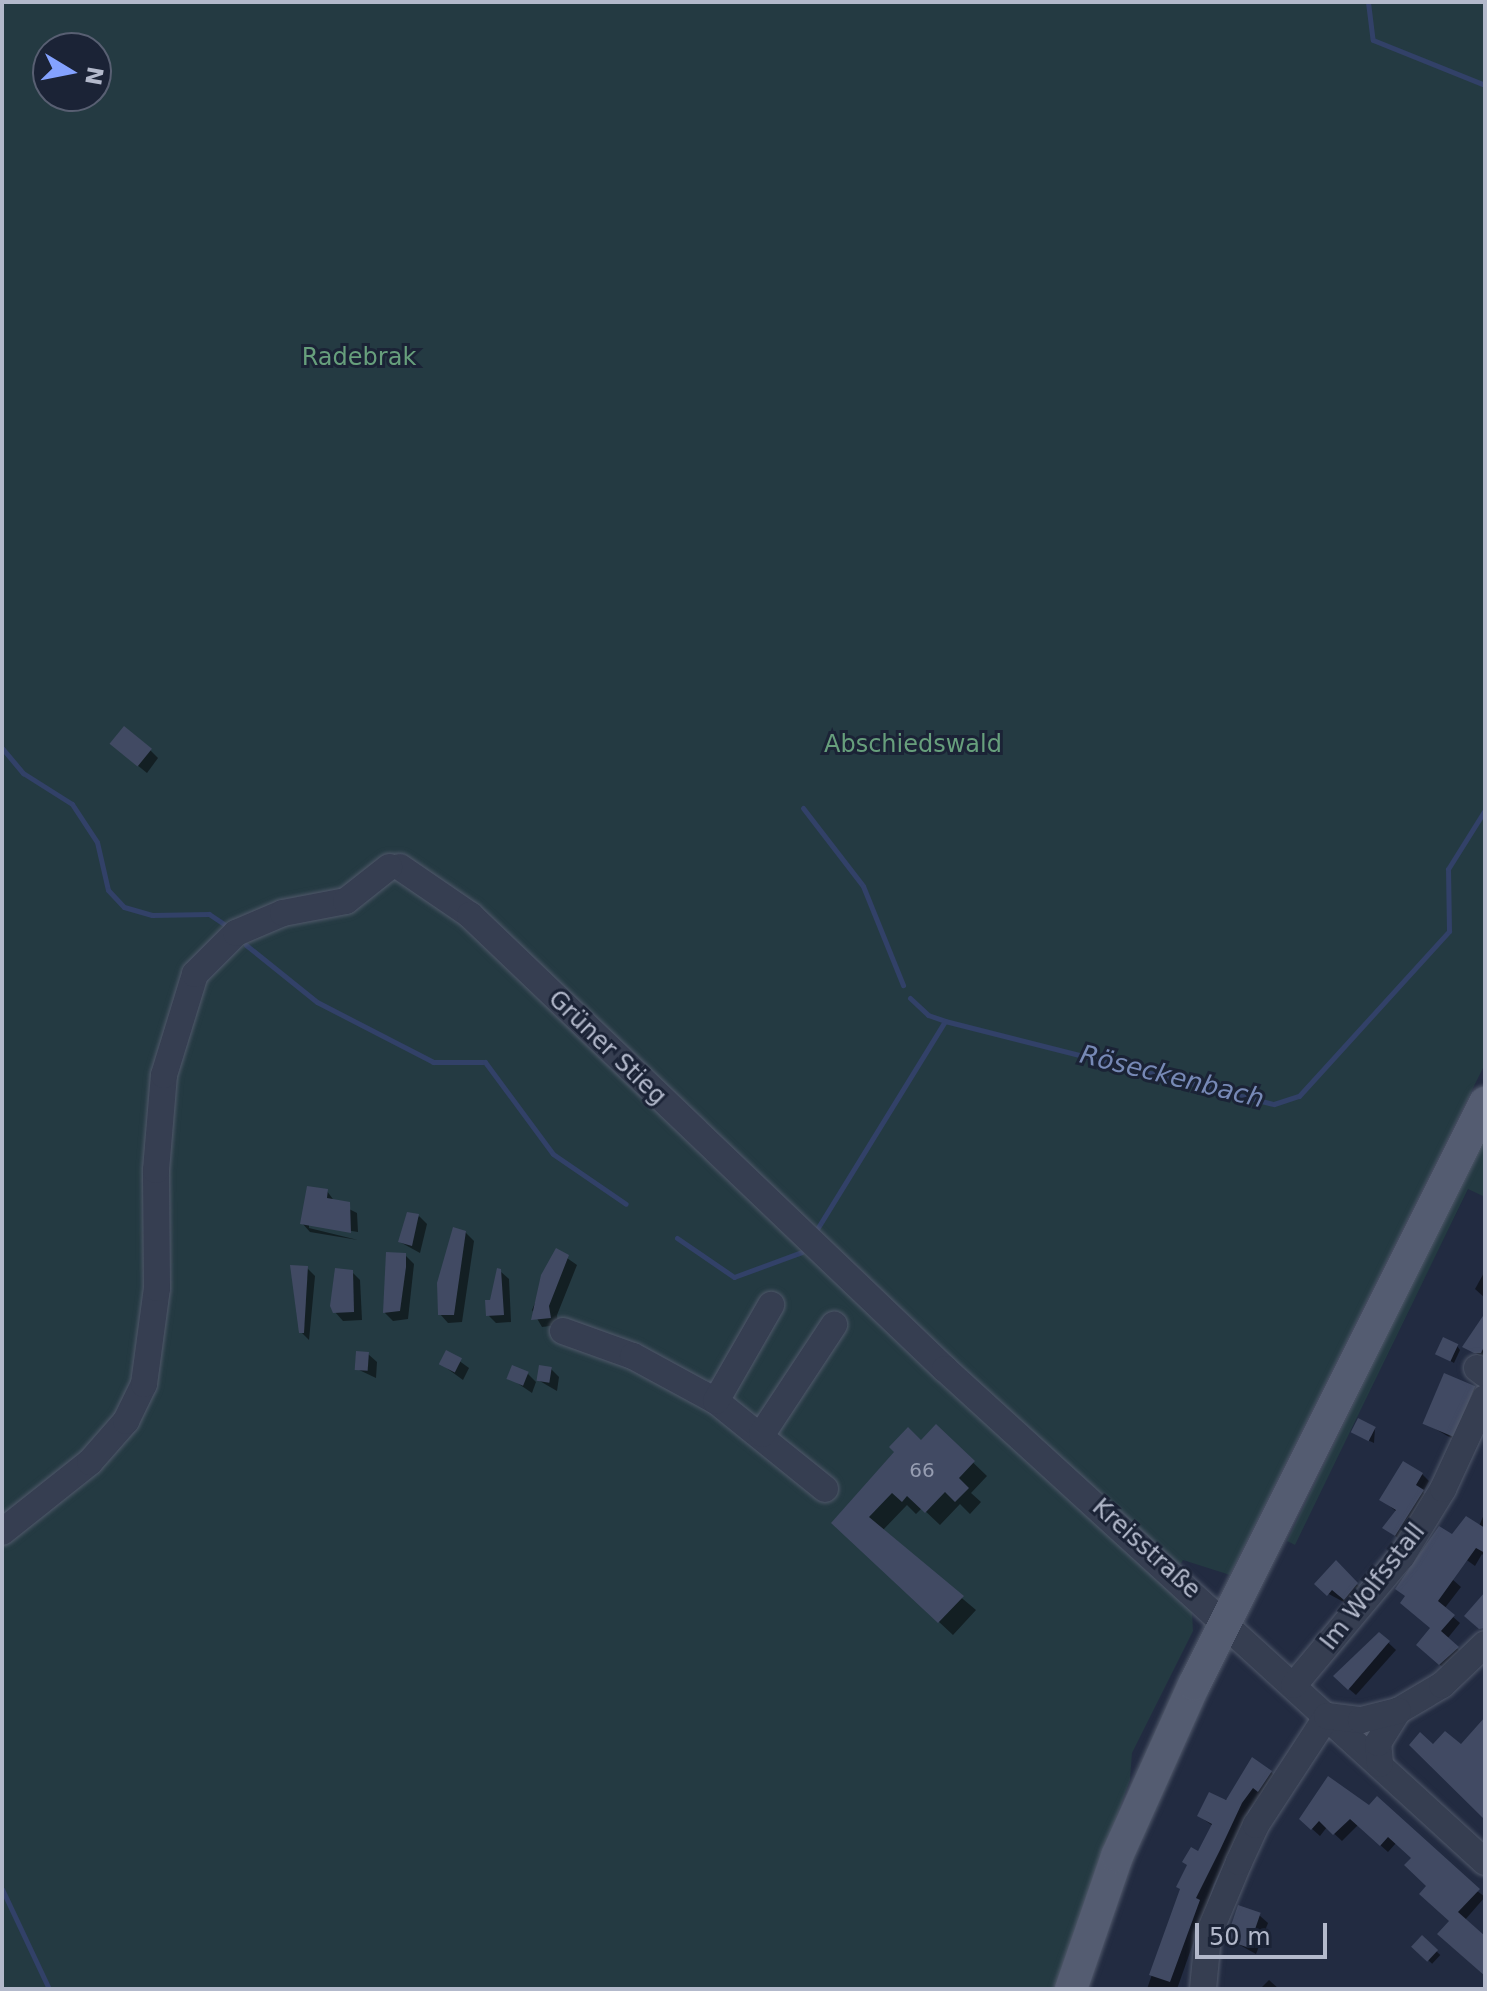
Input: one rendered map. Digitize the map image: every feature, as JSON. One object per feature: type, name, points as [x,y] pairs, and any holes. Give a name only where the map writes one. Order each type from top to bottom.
[{"type":"main road","points":[[1071,1989],[1117,1856],[1226,1622],[1485,1103]]},
{"type":"street","name":"Grüner Stieg","points":[[2,1532],[90,1462],[126,1421],[144,1384],[157,1288],[156,1170],[164,1075],[195,974],[236,933],[283,913],[346,901],[394,867],[470,915],[806,1239]]},
{"type":"street","name":"Kreisstraße","points":[[806,1239],[1485,1862]]},
{"type":"street","points":[[716,1401],[771,1305]]},
{"type":"street","points":[[762,1434],[834,1325]]},
{"type":"street","points":[[563,1331],[633,1356],[716,1401],[762,1434],[825,1489]]},
{"type":"street","name":"Im Wolfsstall","points":[[1294,1685],[1402,1556],[1443,1489],[1485,1398]]},
{"type":"street","points":[[1203,1989],[1208,1936],[1256,1825],[1327,1716],[1361,1720],[1398,1711],[1442,1685],[1485,1644]]},
{"type":"street","points":[[1380,1764],[1378,1743],[1398,1711]]},
{"type":"green space","points":[[2,2],[1485,2],[1485,1064],[1230,1575],[1183,1560],[1168,1584],[1192,1611],[1193,1631],[1132,1753],[1130,1780],[1054,1989],[2,1989]]},
{"type":"green space","points":[[1485,1131],[1485,1197],[1468,1189],[1295,1545],[1287,1541]]},
{"type":"building","points":[[124,726],[152,749],[138,767],[110,744]]},
{"type":"building","points":[[307,1186],[328,1189],[327,1198],[350,1202],[351,1233],[300,1224]]},
{"type":"building","points":[[407,1212],[419,1214],[412,1246],[398,1242]]},
{"type":"building","points":[[453,1227],[466,1231],[454,1315],[438,1315],[437,1283]]},
{"type":"building","points":[[556,1248],[569,1255],[549,1306],[551,1318],[531,1320],[541,1275]]},
{"type":"building","points":[[386,1252],[406,1253],[406,1267],[400,1311],[383,1313]]},
{"type":"building","points":[[290,1265],[308,1266],[304,1333],[299,1333]]},
{"type":"building","points":[[335,1268],[353,1270],[354,1312],[333,1313],[330,1306]]},
{"type":"building","points":[[497,1268],[501,1269],[504,1315],[486,1316],[485,1300],[490,1300]]},
{"type":"building","points":[[1485,1313],[1485,1345],[1481,1353],[1474,1353],[1462,1347]]},
{"type":"building","points":[[1443,1337],[1458,1344],[1450,1361],[1435,1354]]},
{"type":"building","points":[[446,1350],[462,1358],[455,1372],[439,1364]]},
{"type":"building","points":[[356,1351],[369,1352],[368,1371],[355,1370]]},
{"type":"building","points":[[512,1365],[529,1372],[523,1386],[506,1379]]},
{"type":"building","points":[[539,1365],[552,1367],[549,1383],[536,1381]]},
{"type":"building","points":[[1444,1373],[1475,1386],[1454,1437],[1423,1424]]},
{"type":"building","points":[[1358,1418],[1376,1427],[1369,1441],[1351,1432]]},
{"type":"building","points":[[936,1424],[975,1461],[959,1478],[969,1488],[955,1502],[945,1492],[925,1513],[907,1496],[902,1502],[892,1493],[869,1517],[964,1596],[938,1623],[831,1523],[894,1452],[889,1447],[908,1427],[921,1440]]},
{"type":"building","points":[[1403,1461],[1423,1473],[1416,1485],[1424,1490],[1395,1536],[1382,1528],[1396,1510],[1379,1500]]},
{"type":"building","points":[[1466,1516],[1485,1528],[1485,1553],[1476,1548],[1438,1601],[1455,1615],[1441,1631],[1459,1647],[1439,1665],[1416,1645],[1430,1628],[1400,1603],[1405,1596],[1395,1589],[1439,1526],[1452,1534]]},
{"type":"building","points":[[1336,1560],[1358,1583],[1344,1600],[1332,1590],[1327,1596],[1314,1584]]},
{"type":"building","points":[[1485,1592],[1485,1628],[1479,1629],[1464,1616]]},
{"type":"building","points":[[1379,1632],[1390,1641],[1348,1690],[1333,1676]]},
{"type":"building","points":[[1485,1717],[1485,1820],[1409,1745],[1420,1732],[1433,1744],[1445,1731],[1461,1744]]},
{"type":"building","points":[[1252,1757],[1272,1771],[1258,1792],[1253,1788],[1242,1803],[1196,1898],[1200,1900],[1170,1982],[1149,1975],[1180,1889],[1176,1887],[1187,1865],[1182,1862],[1191,1847],[1198,1851],[1212,1824],[1197,1816],[1209,1792],[1226,1800]]},
{"type":"building","points":[[1328,1776],[1369,1805],[1377,1796],[1480,1889],[1458,1912],[1485,1936],[1485,1976],[1437,1934],[1449,1921],[1419,1894],[1426,1886],[1404,1865],[1411,1858],[1388,1837],[1380,1846],[1350,1819],[1333,1835],[1319,1821],[1311,1830],[1299,1819]]},
{"type":"building","points":[[1238,1905],[1261,1913],[1249,1948],[1226,1940]]},
{"type":"building","points":[[1422,1935],[1438,1950],[1427,1962],[1411,1947]]},
{"type":"waterway","points":[[1368,2],[1373,40],[1485,85]]},
{"type":"waterway","name":"Röseckenbach","points":[[2,748],[23,773],[72,804],[97,842],[108,890],[124,907],[152,915],[209,914],[227,926]]},
{"type":"waterway","points":[[803,808],[863,886],[903,985]]},
{"type":"waterway","name":"Röseckenbach","points":[[814,1234],[945,1021],[1274,1104],[1299,1096],[1449,931],[1448,869],[1485,810]]},
{"type":"waterway","name":"Röseckenbach","points":[[246,945],[317,1002],[433,1062],[485,1062],[553,1154],[626,1204]]},
{"type":"waterway","points":[[910,998],[928,1015],[945,1021]]},
{"type":"waterway","name":"Röseckenbach","points":[[677,1238],[734,1277],[802,1252]]},
{"type":"waterway","points":[[2,1889],[49,1989]]},
{"type":"park label","name":"Radebrak","points":[[359,358]]},
{"type":"park label","name":"Abschiedswald","points":[[913,745]]}]
